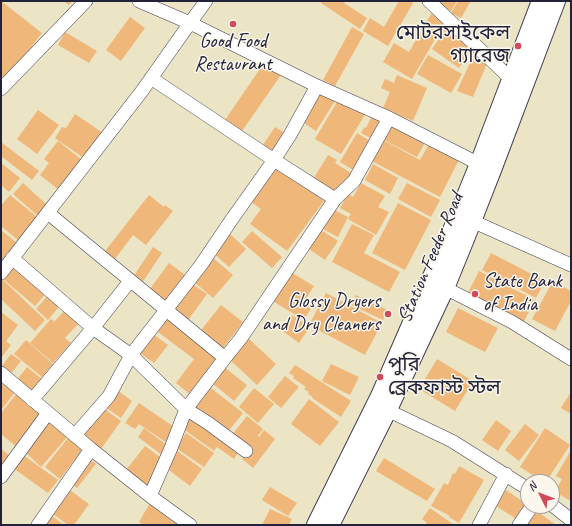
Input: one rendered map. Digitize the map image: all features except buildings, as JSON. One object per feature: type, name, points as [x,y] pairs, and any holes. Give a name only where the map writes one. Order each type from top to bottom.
[{"type":"street","points":[[1,89],[86,1]]},
{"type":"street","points":[[139,1],[190,23],[317,86],[389,118],[485,167]]},
{"type":"street","points":[[1,273],[142,92],[206,1]]},
{"type":"street","points":[[429,1],[517,83]]},
{"type":"street","name":"Station Feeder Road","points":[[316,525],[383,389],[451,234],[485,167],[517,83],[541,1]]},
{"type":"street","name":"Station Feeder Road","points":[[517,83],[556,1]]},
{"type":"street","points":[[151,78],[335,199]]},
{"type":"street","points":[[74,435],[109,396],[132,355],[201,265],[290,136],[317,86]]},
{"type":"street","points":[[150,496],[186,409],[242,338],[335,199],[354,182],[389,118]]},
{"type":"street","name":"Station Feeder Road","points":[[330,525],[445,288],[472,221],[485,167]]},
{"type":"street","points":[[48,213],[225,358]]},
{"type":"street","points":[[472,221],[571,266]]},
{"type":"street","points":[[12,258],[93,328],[132,355],[186,409],[246,451]]},
{"type":"street","points":[[32,400],[93,328],[130,281]]},
{"type":"street","points":[[445,288],[512,322],[571,359]]},
{"type":"street","points":[[1,373],[91,449],[150,496],[190,525]]},
{"type":"street","points":[[387,410],[452,441],[520,483]]},
{"type":"street","points":[[1,477],[48,413]]},
{"type":"street","points":[[38,525],[91,449]]},
{"type":"street","points":[[479,525],[506,474]]},
{"type":"street","points":[[560,511],[571,520]]},
{"type":"street","points":[[519,525],[527,514]]},
{"type":"place","name":"Good Food Restaurant","points":[[233,24]]},
{"type":"place","name":"মোটরসাইকেল গ্যারেজ","points":[[518,46]]},
{"type":"place","name":"State Bank of India","points":[[475,294]]},
{"type":"place","name":"Glossy Dryers and Dry Cleaners","points":[[388,314]]},
{"type":"place","name":"পুরি ব্রেকফাস্ট স্টল","points":[[380,377]]}]
